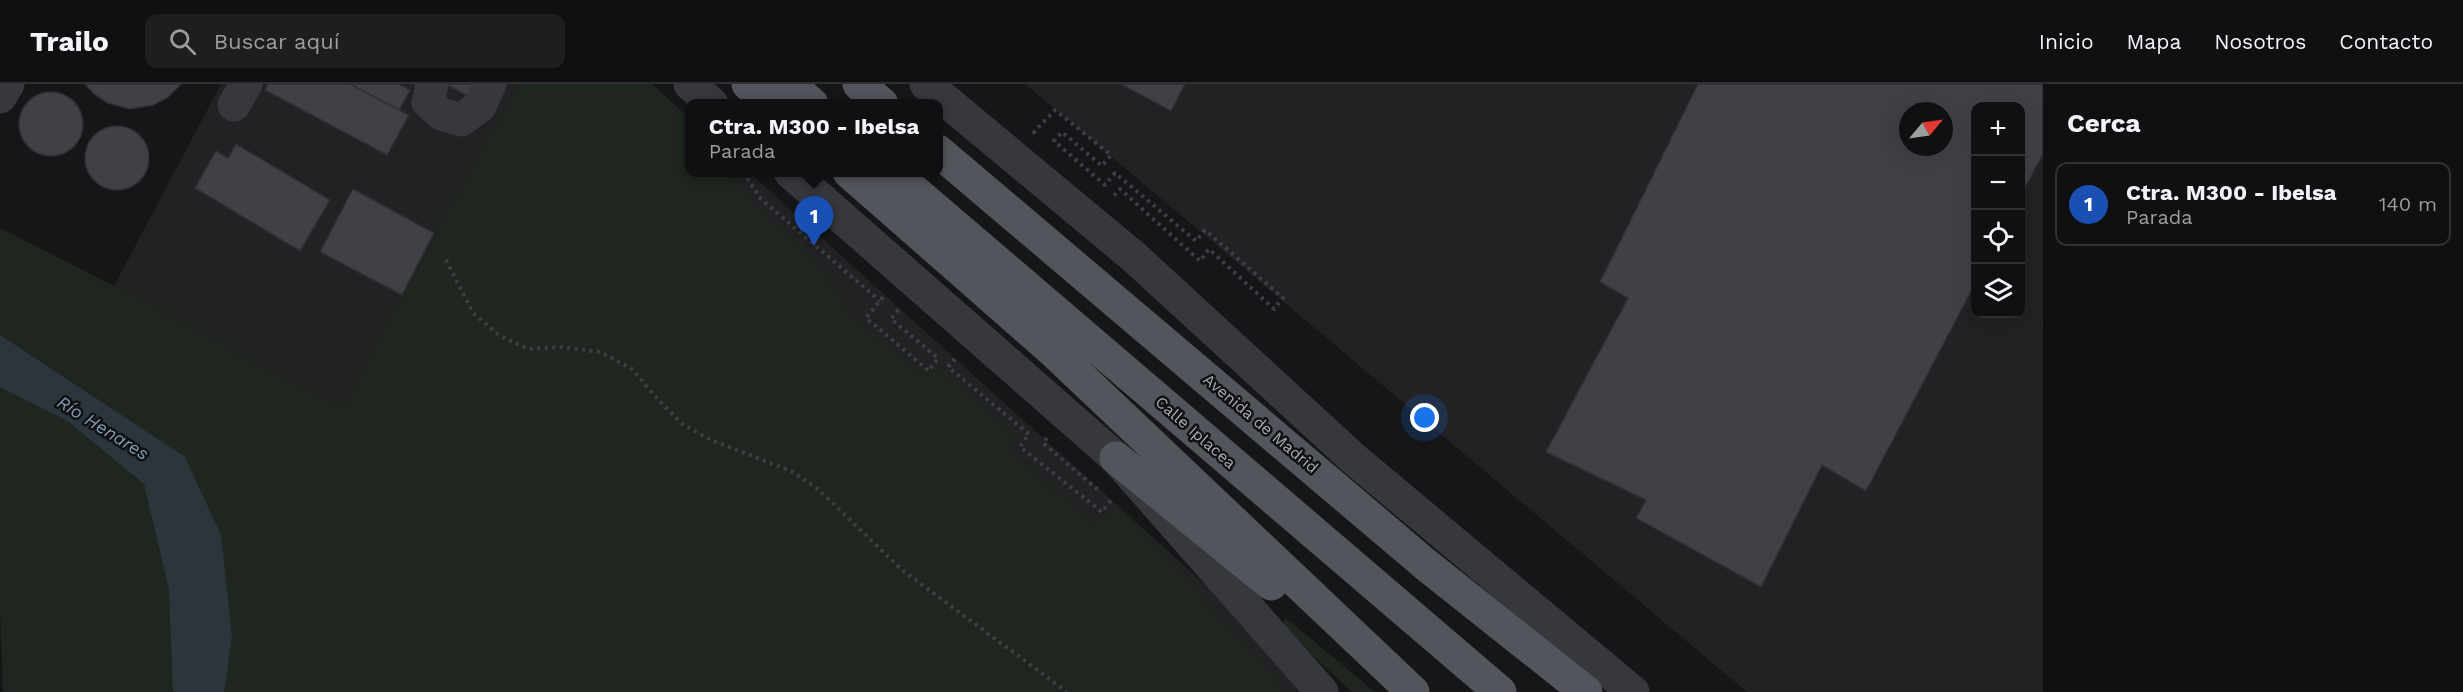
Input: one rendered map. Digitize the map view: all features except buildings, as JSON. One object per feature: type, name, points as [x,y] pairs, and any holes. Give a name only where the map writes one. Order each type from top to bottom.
[{"type":"main road","points":[[748,84],[764,99]]},
{"type":"main road","points":[[789,84],[806,99]]},
{"type":"main road","points":[[859,84],[876,99]]},
{"type":"main road","name":"Avenida de Madrid","points":[[943,154],[1425,564],[1586,692]]},
{"type":"main road","points":[[855,177],[1052,350],[1412,691]]},
{"type":"main road","name":"Calle Iplacea","points":[[898,177],[1500,692]]},
{"type":"main road","points":[[1116,458],[1296,605],[1412,691]]},
{"type":"main road","points":[[1425,564],[1570,692]]},
{"type":"lane","points":[[0,97],[8,84]]},
{"type":"lane","points":[[432,84],[428,102],[441,114],[461,120],[480,106],[490,84]]},
{"type":"lane","points":[[690,84],[706,99]]},
{"type":"lane","points":[[926,84],[1134,256],[1354,459],[1633,692]]},
{"type":"lane","points":[[796,177],[1116,458],[1322,692]]},
{"type":"path","points":[[1026,126],[1034,132],[1055,110],[1065,119]]},
{"type":"path","points":[[746,177],[761,199],[880,301]]},
{"type":"path","points":[[446,261],[473,313],[500,336],[529,349],[562,346],[600,352],[632,369],[682,424],[711,440],[791,471],[818,489],[902,570],[1067,692]]},
{"type":"shaded area","points":[[221,84],[652,84],[685,114],[685,177],[754,177],[1324,692],[282,692],[114,286]]},
{"type":"shaded area","points":[[520,84],[652,84],[685,114],[685,177],[733,177],[746,198],[822,268],[848,315],[928,378],[939,368],[1018,438],[1008,451],[1093,524],[1099,517],[1107,518],[1121,509],[1287,692],[3,692],[0,613],[0,228],[114,286],[342,410],[480,153]]},
{"type":"shaded area","points":[[1025,84],[2043,84],[2043,692],[1747,692]]},
{"type":"shaded area","points":[[1286,618],[1375,692],[1352,692],[1280,625]]},
{"type":"water","name":"Río Henares","points":[[0,335],[185,457],[221,535],[232,636],[224,692],[173,692],[169,589],[144,484],[69,422],[0,387]]},
{"type":"place","name":"Ctra. M300 - Ibelsa","points":[[814,246]]}]
